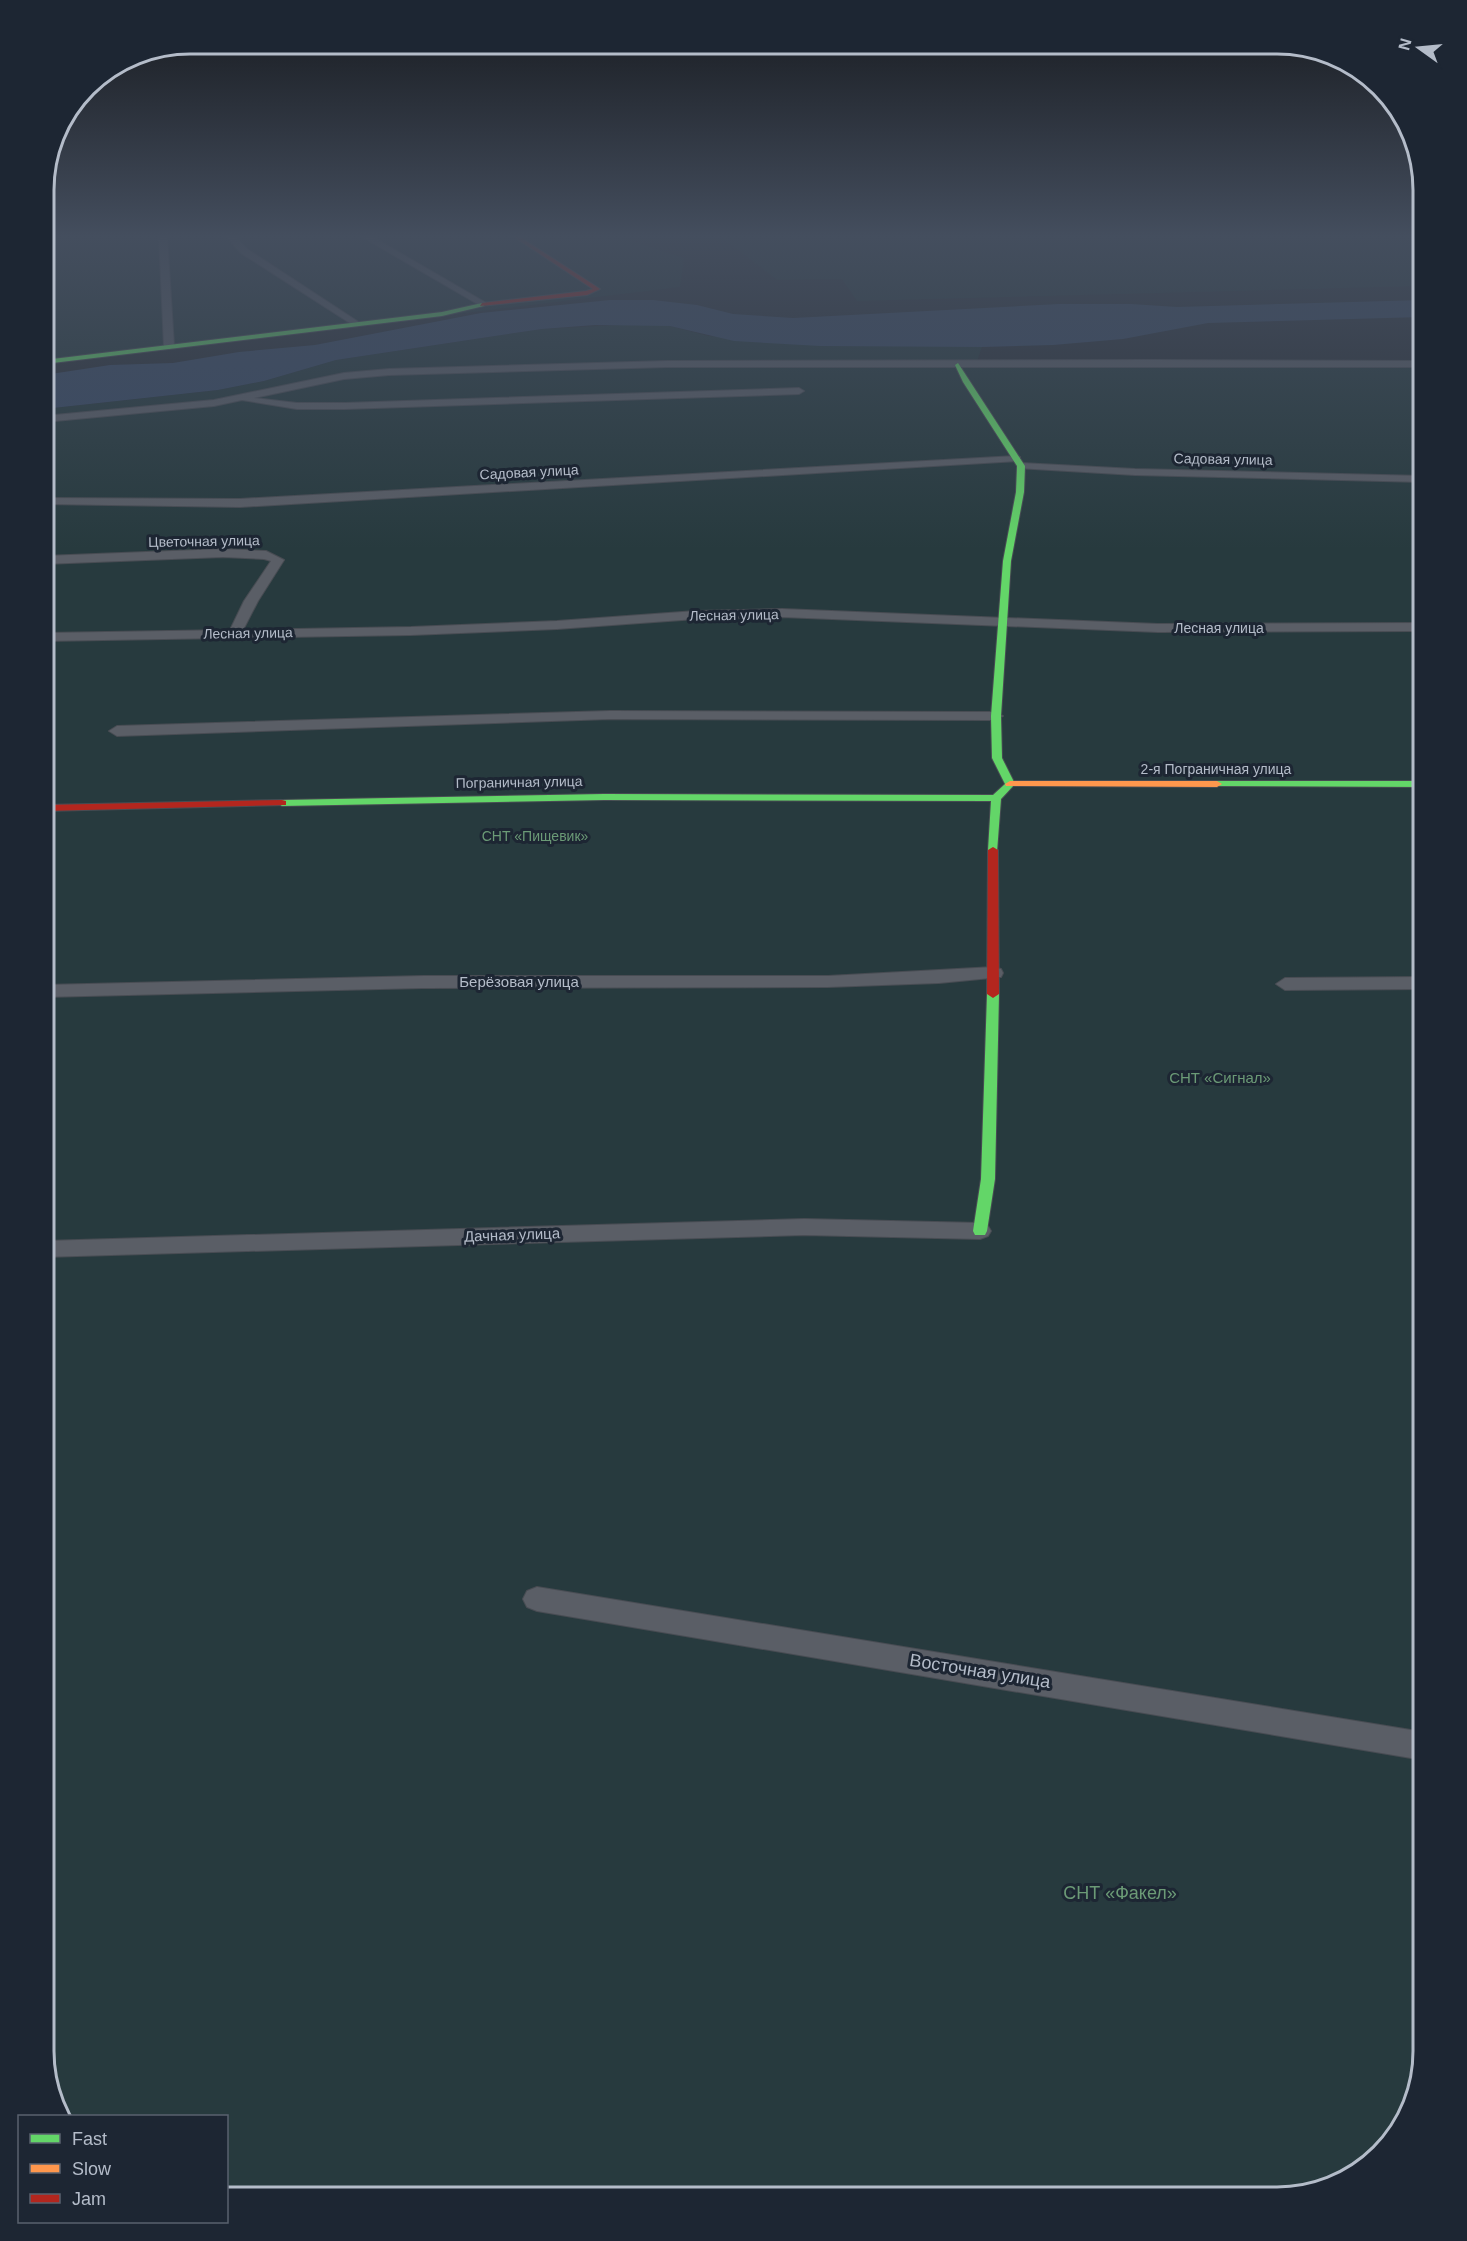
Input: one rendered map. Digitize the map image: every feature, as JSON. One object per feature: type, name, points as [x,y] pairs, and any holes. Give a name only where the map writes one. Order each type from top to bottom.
[{"type":"street","points":[[54,361],[224,340]]},
{"type":"street","points":[[958,365],[966,382],[1019,463],[1020,492],[1007,561],[996,716],[997,758],[1010,784],[996,798],[988,1179],[980,1231]]},
{"type":"street","name":"2-я Пограничная улица","points":[[1010,784],[1413,784]]},
{"type":"street","name":"Пограничная улица","points":[[54,808],[604,797],[996,798]]},
{"type":"lane","points":[[170,340],[170,346]]},
{"type":"lane","points":[[54,418],[214,403],[344,376],[389,372],[706,364],[958,365],[1123,361],[1413,364]]},
{"type":"lane","points":[[238,397],[286,405],[345,406],[799,391]]},
{"type":"lane","name":"Садовая улица","points":[[54,501],[240,503],[1019,463],[1135,472],[1413,479]]},
{"type":"lane","name":"Цветочная улица","points":[[54,560],[223,553],[266,555],[278,560],[251,601],[235,633]]},
{"type":"lane","name":"Лесная улица","points":[[54,637],[411,631],[557,625],[696,615],[782,613],[1158,628],[1413,627]]},
{"type":"lane","points":[[117,731],[610,715],[996,716]]},
{"type":"lane","name":"Берёзовая улица","points":[[54,991],[521,981],[907,981],[994,973]]},
{"type":"lane","points":[[1285,984],[1413,983]]},
{"type":"lane","name":"Дачная улица","points":[[54,1249],[804,1227],[980,1231]]},
{"type":"lane","name":"Восточная улица","points":[[537,1599],[1413,1744]]},
{"type":"green space","points":[[54,340],[246,340],[54,363]]},
{"type":"green space","points":[[472,340],[797,340],[982,347],[975,367],[1038,365],[1413,368],[1413,2051],[1408,2086],[1395,2119],[1373,2147],[1345,2169],[1312,2182],[1277,2187],[228,2187],[228,2115],[70,2115],[59,2086],[54,2051],[54,408],[218,390],[264,381],[336,360]]},
{"type":"water","points":[[343,340],[472,340],[336,360],[264,381],[218,390],[54,408],[54,373],[110,365],[173,363],[239,352],[315,345]]},
{"type":"water","points":[[728,340],[1116,340],[1053,345],[982,347],[820,346]]},
{"type":"traffic: fast","points":[[54,361],[230,340]]},
{"type":"traffic: fast","points":[[958,365],[966,382],[1021,466],[1020,492],[1007,561],[996,716],[997,758],[1010,784],[996,798],[993,850]]},
{"type":"traffic: fast","points":[[1217,784],[1413,784]]},
{"type":"traffic: fast","points":[[282,803],[604,797],[996,798]]},
{"type":"traffic: fast","points":[[980,1231],[988,1179],[993,994]]},
{"type":"traffic: slow","points":[[1010,784],[1217,784]]},
{"type":"traffic: jam","points":[[54,808],[282,803]]},
{"type":"traffic: jam","points":[[993,850],[993,994]]},
{"type":"park label","name":"СНТ «Пищевик»","points":[[535,836]]},
{"type":"park label","name":"СНТ «Сигнал»","points":[[1220,1078]]},
{"type":"park label","name":"СНТ «Факел»","points":[[1120,1893]]}]
